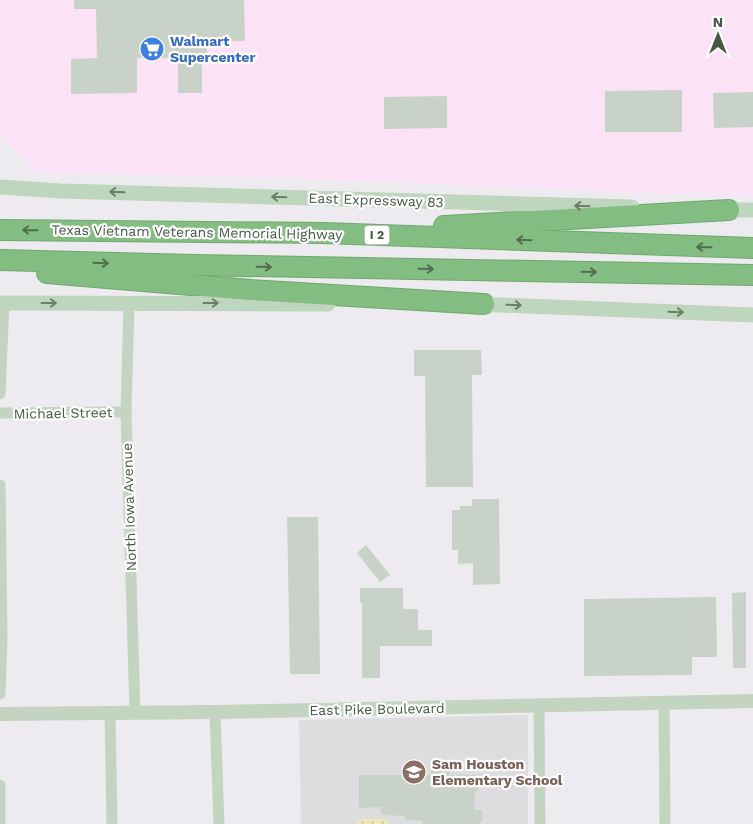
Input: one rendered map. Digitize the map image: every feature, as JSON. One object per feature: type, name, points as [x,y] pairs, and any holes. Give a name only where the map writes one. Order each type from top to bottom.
[{"type":"highway","points":[[323,233],[729,210]]},
{"type":"highway","name":"Texas Vietnam Veterans Memorial Highway","points":[[0,230],[323,233],[753,248]]},
{"type":"highway","points":[[0,260],[202,266],[753,275]]},
{"type":"highway","points":[[0,268],[90,278],[251,290],[484,304]]},
{"type":"main road","name":"East Expressway 83","points":[[0,187],[61,191],[753,210]]},
{"type":"main road","points":[[2,303],[484,304],[753,315]]},
{"type":"street","points":[[0,394],[2,303]]},
{"type":"street","name":"North Iowa Avenue","points":[[129,303],[126,412],[135,712]]},
{"type":"street","name":"Michael Street","points":[[0,413],[126,412]]},
{"type":"street","points":[[0,485],[2,636],[0,694]]},
{"type":"street","name":"East Pike Boulevard","points":[[0,714],[215,712],[753,701]]},
{"type":"street","points":[[664,703],[665,824]]},
{"type":"street","points":[[539,706],[540,824]]},
{"type":"street","points":[[110,712],[112,824]]},
{"type":"street","points":[[215,712],[219,824]]},
{"type":"street","points":[[0,785],[0,824]]},
{"type":"shaded area","points":[[0,0],[753,0],[753,196],[275,177],[36,173],[0,134]]},
{"type":"shaded area","name":"Sam Houston Elementary School","points":[[528,715],[528,824],[301,824],[299,720]]},
{"type":"shaded area","points":[[364,818],[387,819],[390,824],[357,824],[357,822]]},
{"type":"building","name":"Walmart Supercenter","points":[[74,0],[244,0],[245,41],[207,42],[207,57],[202,57],[202,93],[178,93],[178,58],[137,58],[137,93],[71,94],[71,59],[97,58],[96,9],[74,9]]},
{"type":"building","points":[[682,90],[682,132],[605,132],[605,91]]},
{"type":"building","points":[[753,92],[753,127],[714,128],[713,93]]},
{"type":"building","points":[[447,96],[447,128],[384,129],[384,97]]},
{"type":"building","points":[[414,350],[481,350],[482,375],[472,375],[473,487],[426,487],[425,376],[414,376]]},
{"type":"building","points":[[472,499],[499,499],[500,584],[473,585],[473,563],[458,564],[458,550],[452,550],[452,510],[460,510],[460,506],[472,506]]},
{"type":"building","points":[[287,517],[318,517],[320,674],[290,674]]},
{"type":"building","points":[[366,545],[390,575],[380,582],[357,553]]},
{"type":"building","points":[[360,588],[403,588],[403,609],[418,609],[418,630],[432,630],[432,646],[380,646],[380,678],[362,678],[362,603],[360,603]]},
{"type":"building","points":[[746,592],[746,668],[733,668],[732,593]]},
{"type":"building","points":[[716,597],[717,657],[692,657],[692,675],[584,676],[584,599]]},
{"type":"building","points":[[431,771],[449,771],[449,775],[478,775],[478,789],[475,793],[474,810],[482,810],[482,822],[479,822],[479,824],[422,824],[423,821],[405,820],[405,816],[381,815],[381,807],[359,808],[359,775],[431,775]]},
{"type":"place","name":"Walmart Supercenter","points":[[152,49]]},
{"type":"place","name":"Sam Houston Elementary School","points":[[414,772]]}]
